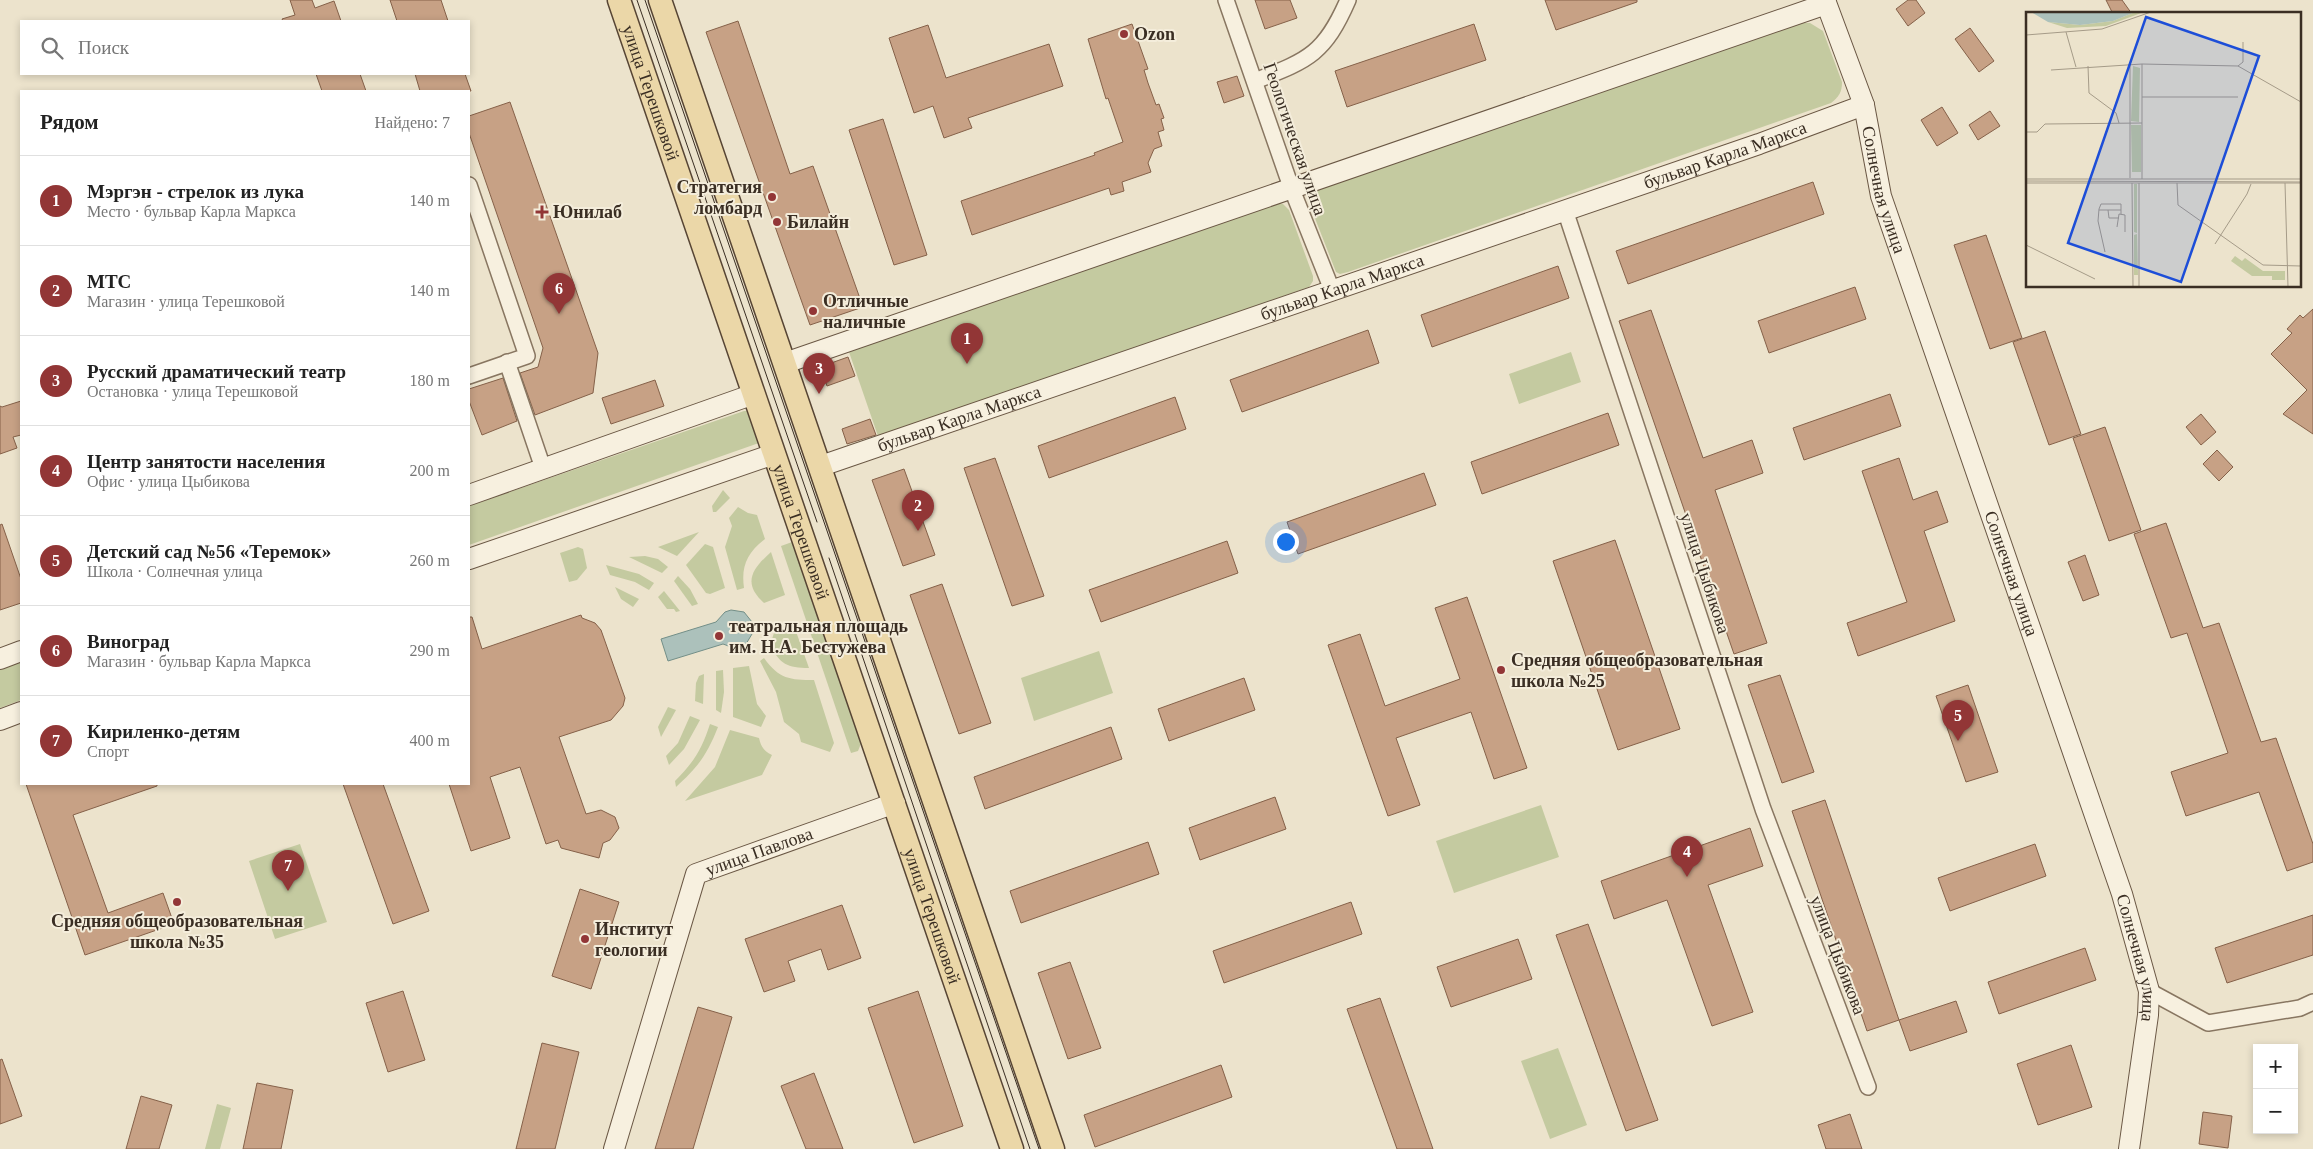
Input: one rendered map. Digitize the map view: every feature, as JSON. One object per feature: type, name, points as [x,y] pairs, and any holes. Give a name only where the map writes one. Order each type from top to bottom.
[{"type":"main road","name":"улица Терешковой","points":[[619,0],[895,802],[1012,1149]]},
{"type":"main road","points":[[660,0],[821,466],[1052,1149]]},
{"type":"main road","points":[[895,802],[931,791]]},
{"type":"street","name":"Геологическая улица","points":[[1226,0],[1292,187],[1332,290]]},
{"type":"street","points":[[1255,81],[1292,66],[1309,56],[1327,41],[1348,0]]},
{"type":"street","points":[[785,363],[1826,2]]},
{"type":"street","name":"Солнечная улица","points":[[1826,2],[1864,106],[1881,196],[2122,894],[2149,991],[2148,1015],[2129,1149]]},
{"type":"street","name":"бульвар Карла Маркса","points":[[821,466],[1759,144],[1864,106]]},
{"type":"street","points":[[470,188],[527,356],[470,371]]},
{"type":"street","name":"улица Цыбикова","points":[[1565,210],[1763,809],[1868,1087]]},
{"type":"street","points":[[507,362],[543,468]]},
{"type":"street","points":[[470,495],[754,394]]},
{"type":"street","points":[[470,559],[774,454]]},
{"type":"street","points":[[0,659],[20,652]]},
{"type":"street","points":[[0,720],[20,712]]},
{"type":"street","name":"улица Павлова","points":[[614,1149],[696,874],[895,802]]},
{"type":"street","points":[[2149,991],[2208,1023],[2300,1008],[2313,1002]]},
{"type":"green space","points":[[1803,23],[1810,23],[1823,31],[1842,82],[1840,94],[1831,103],[1348,272],[1340,274],[1336,272],[1309,203],[1311,192]]},
{"type":"green space","points":[[1276,203],[1283,204],[1289,210],[1313,276],[1313,281],[1309,287],[879,439],[849,352]]},
{"type":"green space","points":[[1571,352],[1581,382],[1519,404],[1509,374]]},
{"type":"green space","points":[[744,411],[748,411],[759,443],[470,545],[470,506]]},
{"type":"green space","points":[[723,490],[730,498],[716,512],[713,512],[712,506]]},
{"type":"green space","points":[[738,507],[748,513],[757,515],[765,539],[754,549],[747,560],[743,573],[744,588],[737,590],[725,547],[732,526],[729,518]]},
{"type":"green space","points":[[699,532],[677,556],[658,547]]},
{"type":"green space","points":[[795,541],[862,741],[858,751],[851,753],[781,546]]},
{"type":"green space","points":[[705,544],[713,547],[725,588],[710,594],[706,593],[686,565]]},
{"type":"green space","points":[[578,547],[583,549],[587,568],[577,580],[569,582],[560,553]]},
{"type":"green space","points":[[771,552],[785,595],[764,603],[753,589],[752,576],[759,564]]},
{"type":"green space","points":[[645,556],[658,559],[668,567],[662,573],[629,557]]},
{"type":"green space","points":[[606,565],[639,574],[654,583],[649,590],[635,582],[610,575]]},
{"type":"green space","points":[[678,576],[690,589],[698,604],[692,606],[674,581]]},
{"type":"green space","points":[[615,587],[639,599],[633,607],[621,599]]},
{"type":"green space","points":[[664,591],[680,611],[676,612],[674,609],[667,609],[658,597]]},
{"type":"green space","points":[[793,623],[809,668],[785,664],[777,657],[770,645],[775,630]]},
{"type":"green space","points":[[1099,651],[1113,693],[1034,721],[1021,678]]},
{"type":"green space","points":[[764,658],[769,665],[786,677],[798,680],[814,680],[834,743],[830,752],[801,742],[799,734],[784,722],[776,692],[760,661]]},
{"type":"green space","points":[[20,662],[20,700],[0,708],[0,669]]},
{"type":"green space","points":[[749,666],[757,704],[766,716],[761,727],[733,717],[733,668]]},
{"type":"green space","points":[[723,670],[724,692],[721,713],[716,710],[716,671]]},
{"type":"green space","points":[[704,674],[703,704],[695,701],[696,683],[699,676]]},
{"type":"green space","points":[[668,707],[676,710],[661,737],[658,727]]},
{"type":"green space","points":[[690,716],[700,720],[684,749],[669,765],[666,756],[678,743]]},
{"type":"green space","points":[[710,724],[718,727],[706,753],[696,767],[676,787],[675,781],[697,755]]},
{"type":"green space","points":[[730,730],[759,738],[763,748],[772,755],[762,775],[685,801],[715,767]]},
{"type":"green space","points":[[1541,805],[1559,857],[1454,893],[1436,841]]},
{"type":"green space","points":[[300,844],[327,922],[275,939],[249,861]]},
{"type":"green space","points":[[1558,1048],[1587,1125],[1550,1139],[1521,1061]]},
{"type":"green space","points":[[217,1104],[231,1108],[220,1149],[205,1149]]},
{"type":"water","points":[[731,610],[744,612],[752,622],[752,634],[746,644],[734,648],[723,644],[668,661],[661,639],[716,622],[725,612]]},
{"type":"building","points":[[290,0],[312,0],[315,8],[334,1],[341,20],[282,19],[295,15]]},
{"type":"building","points":[[390,0],[441,0],[448,20],[397,20]]},
{"type":"building","points":[[1255,0],[1290,0],[1297,18],[1265,29]]},
{"type":"building","points":[[1545,0],[1637,0],[1637,2],[1556,30]]},
{"type":"building","points":[[1908,0],[1916,0],[1925,13],[1908,26],[1896,9]]},
{"type":"building","points":[[2106,0],[2122,0],[2131,12],[2112,12]]},
{"type":"building","points":[[738,21],[790,174],[813,166],[863,307],[810,325],[706,32]]},
{"type":"building","points":[[1132,24],[1148,69],[1144,70],[1148,83],[1156,105],[1159,104],[1164,118],[1161,119],[1164,130],[1158,132],[1162,146],[1154,149],[1148,163],[1151,172],[1122,182],[1124,191],[1111,195],[1109,188],[972,235],[961,201],[1095,155],[1094,153],[1123,142],[1108,98],[1106,99],[1088,39]]},
{"type":"building","points":[[1474,24],[1486,60],[1347,107],[1335,71]]},
{"type":"building","points":[[928,25],[946,78],[1049,44],[1063,86],[968,118],[972,128],[944,138],[933,106],[914,113],[889,38]]},
{"type":"building","points":[[1970,28],[1994,61],[1979,72],[1955,39]]},
{"type":"building","points":[[316,75],[360,75],[366,90],[322,90]]},
{"type":"building","points":[[415,75],[465,75],[471,91],[470,90],[420,90]]},
{"type":"building","points":[[1237,76],[1244,96],[1224,103],[1217,82]]},
{"type":"building","points":[[510,102],[598,353],[593,393],[535,415],[520,373],[538,367],[543,348],[470,136],[470,116]]},
{"type":"building","points":[[1942,107],[1958,133],[1937,146],[1921,120]]},
{"type":"building","points":[[1990,111],[2000,126],[1978,140],[1969,125]]},
{"type":"building","points":[[883,119],[927,255],[894,265],[849,130]]},
{"type":"building","points":[[1813,182],[1824,214],[1628,284],[1616,251]]},
{"type":"building","points":[[1986,235],[2022,338],[1990,349],[1954,245]]},
{"type":"building","points":[[1558,266],[1569,298],[1432,347],[1421,315]]},
{"type":"building","points":[[1855,287],[1866,319],[1769,353],[1758,321]]},
{"type":"building","points":[[2313,309],[2313,434],[2283,414],[2307,390],[2271,354],[2292,333],[2287,329],[2300,315],[2303,318]]},
{"type":"building","points":[[1651,310],[1703,458],[1752,440],[1763,473],[1715,490],[1767,643],[1734,654],[1619,321]]},
{"type":"building","points":[[1368,330],[1379,363],[1242,412],[1230,380]]},
{"type":"building","points":[[2045,331],[2081,434],[2049,445],[2013,342]]},
{"type":"building","points":[[848,357],[855,376],[827,386],[820,367]]},
{"type":"building","points":[[503,378],[517,421],[482,435],[470,404],[470,389]]},
{"type":"building","points":[[655,380],[664,406],[611,424],[602,398]]},
{"type":"building","points":[[1890,394],[1901,426],[1804,460],[1793,428]]},
{"type":"building","points":[[1175,397],[1186,429],[1049,478],[1038,446]]},
{"type":"building","points":[[20,401],[20,435],[13,437],[17,448],[0,454],[0,406]]},
{"type":"building","points":[[1608,413],[1619,445],[1482,494],[1471,462]]},
{"type":"building","points":[[2201,414],[2216,432],[2201,445],[2186,427]]},
{"type":"building","points":[[870,419],[876,435],[847,444],[842,429]]},
{"type":"building","points":[[2105,427],[2141,530],[2109,541],[2073,438]]},
{"type":"building","points":[[2217,450],[2233,467],[2219,481],[2203,464]]},
{"type":"building","points":[[995,458],[1044,596],[1012,606],[964,468]]},
{"type":"building","points":[[1899,458],[1913,500],[1937,491],[1948,522],[1924,531],[1955,621],[1858,656],[1847,623],[1907,602],[1862,471]]},
{"type":"building","points":[[904,469],[935,555],[903,566],[872,480]]},
{"type":"building","points":[[1424,473],[1436,505],[1298,554],[1287,522]]},
{"type":"building","points":[[2166,523],[2203,628],[2219,623],[2261,742],[2276,738],[2313,844],[2313,862],[2287,871],[2259,792],[2186,816],[2171,772],[2228,753],[2187,633],[2171,638],[2134,534]]},
{"type":"building","points":[[2,524],[20,576],[20,603],[0,610],[0,525]]},
{"type":"building","points":[[1615,540],[1680,729],[1618,750],[1553,561]]},
{"type":"building","points":[[1227,541],[1238,573],[1101,622],[1089,590]]},
{"type":"building","points":[[2085,555],[2099,595],[2083,601],[2068,562]]},
{"type":"building","points":[[942,584],[991,723],[959,734],[910,595]]},
{"type":"building","points":[[1467,597],[1527,768],[1494,779],[1471,712],[1396,738],[1420,805],[1388,816],[1328,645],[1360,634],[1385,706],[1460,679],[1435,608]]},
{"type":"building","points":[[581,615],[582,618],[595,623],[601,630],[625,698],[623,706],[611,720],[559,737],[586,814],[601,810],[615,817],[619,828],[610,840],[603,843],[599,858],[561,848],[558,840],[546,844],[520,767],[490,777],[510,838],[471,851],[449,785],[470,785],[470,617],[472,617],[482,649]]},
{"type":"building","points":[[1780,675],[1814,772],[1782,783],[1748,685]]},
{"type":"building","points":[[1244,678],[1255,710],[1169,741],[1158,709]]},
{"type":"building","points":[[1968,685],[1998,772],[1966,782],[1936,696]]},
{"type":"building","points":[[1111,727],[1122,759],[985,809],[974,777]]},
{"type":"building","points":[[26,785],[157,785],[73,815],[108,913],[163,893],[174,924],[85,955]]},
{"type":"building","points":[[343,785],[383,785],[429,911],[393,924]]},
{"type":"building","points":[[1275,797],[1286,829],[1200,860],[1189,828]]},
{"type":"building","points":[[1825,800],[1899,1020],[1867,1031],[1792,811]]},
{"type":"building","points":[[1750,828],[1763,866],[1708,885],[1753,1012],[1712,1026],[1667,900],[1614,919],[1601,881]]},
{"type":"building","points":[[1148,842],[1159,874],[1021,923],[1010,891]]},
{"type":"building","points":[[2035,844],[2046,876],[1950,911],[1938,878]]},
{"type":"building","name":"Институт геологии","points":[[580,889],[619,902],[591,989],[552,976]]},
{"type":"building","points":[[1351,902],[1362,934],[1224,983],[1213,951]]},
{"type":"building","points":[[842,905],[861,958],[828,970],[821,949],[788,961],[795,981],[764,992],[745,939]]},
{"type":"building","points":[[2313,915],[2313,955],[2227,983],[2215,948]]},
{"type":"building","points":[[1588,924],[1658,1120],[1626,1131],[1556,935]]},
{"type":"building","points":[[1518,939],[1532,979],[1451,1007],[1437,967]]},
{"type":"building","points":[[2085,948],[2096,980],[1999,1014],[1988,982]]},
{"type":"building","points":[[1070,962],[1101,1048],[1068,1059],[1038,973]]},
{"type":"building","points":[[403,991],[425,1060],[388,1072],[366,1003]]},
{"type":"building","points":[[918,991],[963,1126],[914,1143],[868,1008]]},
{"type":"building","points":[[1380,998],[1433,1149],[1397,1149],[1347,1009]]},
{"type":"building","points":[[1956,1001],[1967,1032],[1910,1051],[1899,1020]]},
{"type":"building","points":[[698,1007],[732,1017],[693,1149],[655,1149]]},
{"type":"building","points":[[542,1043],[579,1052],[555,1149],[516,1149]]},
{"type":"building","points":[[2071,1045],[2092,1107],[2038,1125],[2017,1064]]},
{"type":"building","points":[[2,1059],[22,1116],[0,1124],[0,1060]]},
{"type":"building","points":[[1221,1065],[1232,1097],[1095,1147],[1084,1115]]},
{"type":"building","points":[[814,1073],[843,1149],[806,1149],[781,1086]]},
{"type":"building","points":[[257,1083],[293,1090],[281,1149],[243,1149]]},
{"type":"building","points":[[141,1096],[172,1105],[159,1149],[126,1149]]},
{"type":"building","points":[[2203,1112],[2232,1116],[2228,1148],[2199,1144]]},
{"type":"building","points":[[1850,1114],[1862,1149],[1826,1149],[1818,1125]]},
{"type":"tram line","points":[[637,0],[817,522]]},
{"type":"tram line","points":[[645,0],[1039,1149]]},
{"type":"tram line","points":[[829,558],[1030,1149]]},
{"type":"place","name":"Ozon","points":[[1124,34]]},
{"type":"place","name":"Стратегия ломбард","points":[[772,197]]},
{"type":"place","name":"Юнилаб","points":[[542,212]]},
{"type":"place","name":"Билайн","points":[[777,222]]},
{"type":"place","name":"Отличные наличные","points":[[813,311]]},
{"type":"place","name":"Виноград","points":[[559,314]]},
{"type":"place","name":"Мэргэн - стрелок из лука","points":[[967,364]]},
{"type":"place","name":"Русский драматический театр","points":[[819,394]]},
{"type":"place","name":"МТС","points":[[918,531]]},
{"type":"place","name":"театральная площадь им. Н.А. Бестужева","points":[[719,636]]},
{"type":"place","name":"Средняя общеобразовательная школа №25","points":[[1501,670]]},
{"type":"place","name":"Детский сад №56 «Теремок»","points":[[1958,741]]},
{"type":"place","name":"Центр занятости населения","points":[[1687,877]]},
{"type":"place","name":"Кириленко-детям","points":[[288,891]]},
{"type":"place","name":"Средняя общеобразовательная школа №35","points":[[177,902]]},
{"type":"place","name":"Институт геологии","points":[[585,939]]}]
